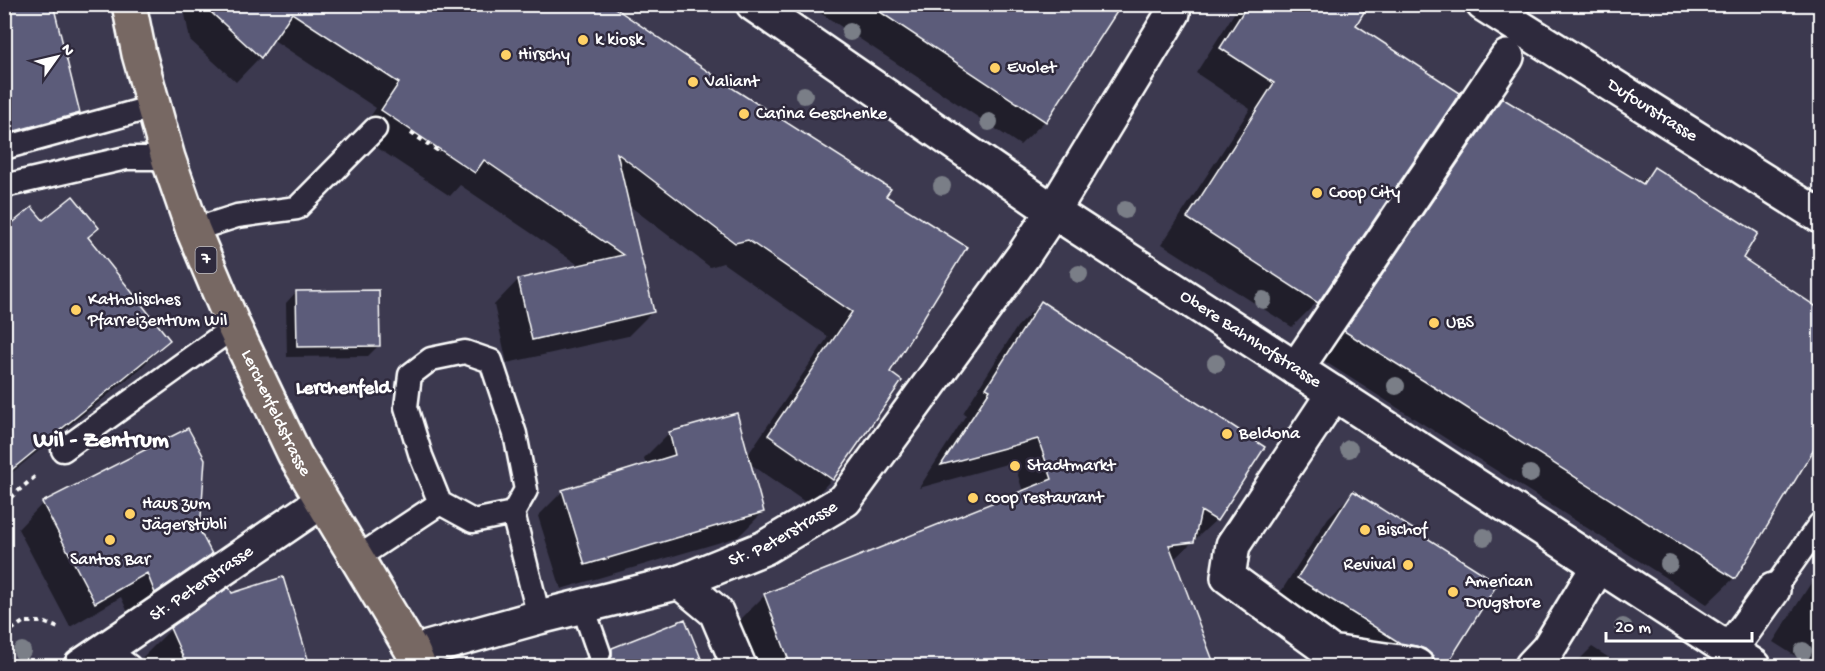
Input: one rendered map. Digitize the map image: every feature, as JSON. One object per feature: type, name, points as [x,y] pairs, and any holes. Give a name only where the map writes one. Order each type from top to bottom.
[{"type":"main road","name":"Lerchenfeldstrasse","points":[[129,4],[139,54],[168,158],[193,230],[234,327],[295,455],[416,659]]},
{"type":"street","name":"Obere Bahnhofstrasse","points":[[753,4],[1053,211],[1741,659]]},
{"type":"street","name":"Dufourstrasse","points":[[1483,4],[1821,216]]},
{"type":"street","name":"St. Peterstrasse","points":[[416,659],[539,617],[680,582],[764,548],[845,500],[1023,256],[1053,211],[1175,9]]},
{"type":"street","points":[[1296,369],[1507,57]]},
{"type":"street","points":[[1334,393],[1233,544],[1228,577],[1328,659],[1417,666]]},
{"type":"street","name":"St. Peterstrasse","points":[[105,661],[321,502]]},
{"type":"street","points":[[1532,666],[1548,649],[1598,567]]},
{"type":"street","points":[[680,582],[716,612],[739,666]]},
{"type":"street","points":[[1741,659],[1773,590]]},
{"type":"lane","points":[[4,147],[153,107]]},
{"type":"lane","points":[[193,230],[237,216],[297,208],[375,129]]},
{"type":"lane","points":[[4,186],[126,158],[168,158]]},
{"type":"lane","points":[[63,450],[234,327]]},
{"type":"lane","points":[[513,513],[474,521],[440,503],[406,407],[410,375],[431,359],[465,352],[491,361],[515,434],[526,490],[513,513],[539,617]]},
{"type":"lane","points":[[357,558],[440,503]]},
{"type":"lane","points":[[1773,590],[1821,524]]},
{"type":"lane","points":[[583,607],[599,653]]},
{"type":"path","points":[[4,503],[19,491]]},
{"type":"path","points":[[4,634],[23,622],[43,622],[55,625]]},
{"type":"building","points":[[4,4],[53,4],[80,113],[4,134]]},
{"type":"building","points":[[202,4],[609,4],[737,91],[891,189],[886,196],[967,247],[890,372],[902,381],[833,480],[768,435],[852,312],[748,240],[735,243],[617,153],[654,312],[532,340],[518,279],[623,255],[484,160],[475,173],[381,110],[399,83],[292,13],[261,58]]},
{"type":"building","points":[[868,4],[1122,4],[1046,122]]},
{"type":"building","points":[[1248,4],[1369,4],[1356,25],[1460,93],[1318,303],[1187,218],[1274,83],[1220,48]]},
{"type":"building","points":[[1502,98],[1643,184],[1654,167],[1758,233],[1743,258],[1821,310],[1821,438],[1735,579],[1344,331]]},
{"type":"building","name":"Katholisches Pfarreizentrum Wil","points":[[73,196],[99,228],[88,237],[170,340],[4,476],[4,230],[32,207],[43,220]]},
{"type":"building","points":[[379,290],[380,346],[297,347],[296,291]]},
{"type":"building","name":"Stadtmarkt","points":[[1041,301],[1265,447],[1217,521],[1201,511],[1194,542],[1169,545],[1215,666],[791,666],[764,594],[1052,479],[1038,439],[941,465],[990,390],[986,388]]},
{"type":"building","points":[[737,413],[764,512],[585,565],[562,490],[675,455],[669,432]]},
{"type":"building","name":"Haus zum Jägerstübli","points":[[188,428],[205,459],[200,531],[212,554],[155,593],[147,573],[95,603],[42,502]]},
{"type":"building","points":[[1353,491],[1498,583],[1446,666],[1437,666],[1433,656],[1425,649],[1400,643],[1297,578]]},
{"type":"building","points":[[283,577],[308,659],[285,666],[187,666],[170,628],[229,587],[232,593]]},
{"type":"building","points":[[685,619],[704,666],[596,666],[610,661],[612,648]]},
{"type":"building","points":[[587,658],[591,664],[596,666],[572,666],[571,664]]},
{"type":"place","name":"k kiosk","points":[[583,40]]},
{"type":"place","name":"Hirschy","points":[[506,55]]},
{"type":"place","name":"Evolet","points":[[995,68]]},
{"type":"place","name":"Valiant","points":[[693,82]]},
{"type":"place","name":"Carina Geschenke","points":[[744,114]]},
{"type":"place","name":"Coop City","points":[[1317,193]]},
{"type":"place","name":"Katholisches Pfarreizentrum Wil","points":[[76,310]]},
{"type":"place","name":"UBS","points":[[1434,323]]},
{"type":"place","name":"Beldona","points":[[1227,434]]},
{"type":"place","name":"Stadtmarkt","points":[[1015,466]]},
{"type":"place","name":"coop restaurant","points":[[973,498]]},
{"type":"place","name":"Haus zum Jägerstübli","points":[[130,514]]},
{"type":"place","name":"Bischof","points":[[1365,530]]},
{"type":"place","name":"Santos Bar","points":[[110,540]]},
{"type":"place","name":"Revival","points":[[1408,565]]},
{"type":"place","name":"American Drugstore","points":[[1453,592]]},
{"type":"district","name":"Lerchenfeld","points":[[343,389]]},
{"type":"district","name":"Wil - Zentrum","points":[[101,441]]}]
